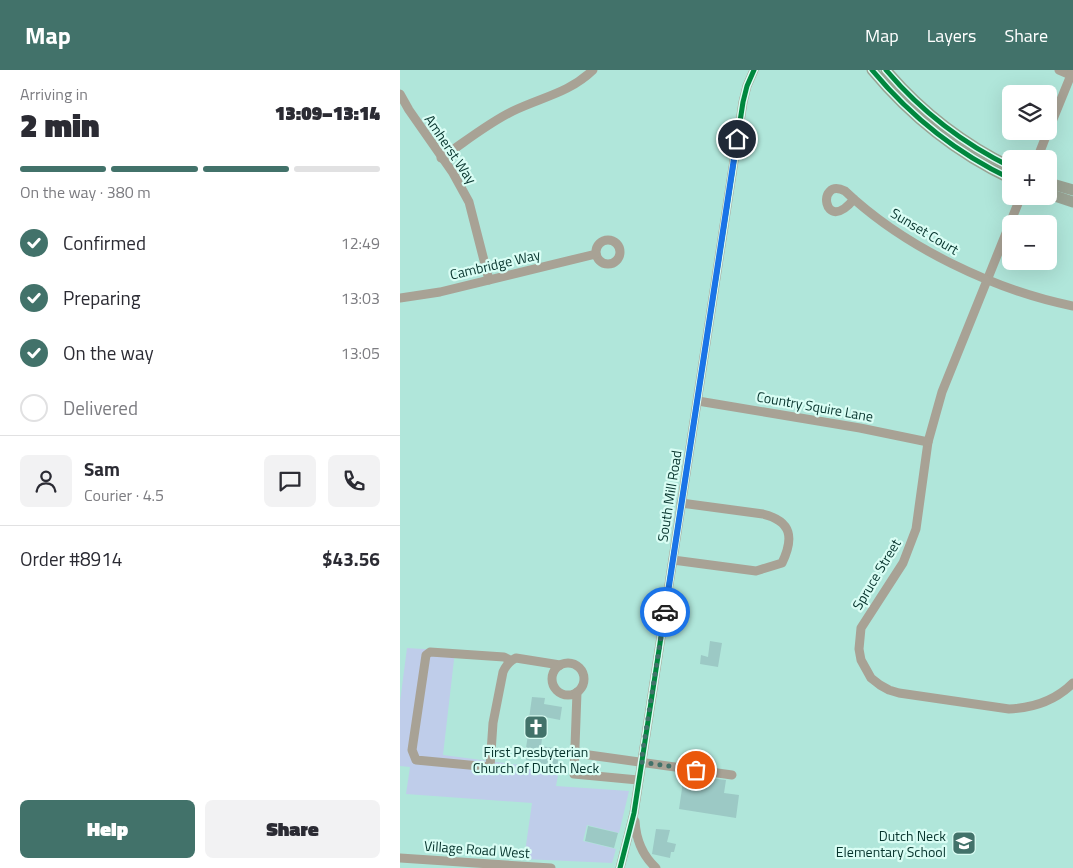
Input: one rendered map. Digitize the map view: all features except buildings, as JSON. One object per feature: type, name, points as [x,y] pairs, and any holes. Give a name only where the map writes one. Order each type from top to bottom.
[{"type":"main road","points":[[872,70],[903,104],[938,135],[964,154],[1002,174]]},
{"type":"main road","points":[[886,70],[933,116],[973,147],[1002,162]]},
{"type":"main road","points":[[1057,185],[1073,190]]},
{"type":"main road","points":[[1057,197],[1073,202]]},
{"type":"street","points":[[442,158],[501,117],[564,91],[593,70]]},
{"type":"street","name":"South Mill Road","points":[[620,868],[634,813],[743,102],[754,70]]},
{"type":"street","points":[[1057,109],[1072,74],[1059,70]]},
{"type":"street","name":"Amherst Way","points":[[400,94],[408,110],[461,186],[469,202],[489,280]]},
{"type":"street","name":"Sunset Court","points":[[854,199],[878,218],[923,247],[988,279]]},
{"type":"street","name":"Spruce Street","points":[[1017,205],[942,392],[928,442],[923,469],[920,510],[911,546],[903,563],[861,628],[859,650],[865,669],[871,678],[880,686],[899,693],[1009,708],[1044,703],[1056,697],[1073,683]]},
{"type":"street","name":"Cambridge Way","points":[[400,298],[489,280],[596,254]]},
{"type":"street","points":[[988,279],[1035,296],[1073,306]]},
{"type":"street","name":"Country Squire Lane","points":[[698,401],[860,428],[928,442]]},
{"type":"street","points":[[673,560],[756,571],[782,563],[787,553],[789,536],[785,524],[775,517],[682,503]]},
{"type":"street","points":[[510,660],[504,657],[430,652],[426,655],[412,750],[416,760],[490,767],[493,722],[503,672],[510,660],[516,658],[560,665]]},
{"type":"street","points":[[570,662],[580,668],[584,683],[577,692],[567,695],[562,694],[554,687],[552,677],[556,668],[560,665],[570,662]]},
{"type":"street","points":[[577,692],[574,774],[638,780]]},
{"type":"street","points":[[575,753],[732,775]]},
{"type":"street","points":[[634,813],[637,842],[642,852],[656,868]]},
{"type":"street","name":"Village Road West","points":[[400,858],[551,868]]},
{"type":"shaded area","points":[[407,648],[455,651],[443,755],[559,770],[556,786],[629,791],[619,833],[587,825],[583,841],[616,849],[612,863],[524,859],[532,803],[406,794],[410,767],[400,766],[400,702]]},
{"type":"cycle path","points":[[620,868],[634,813],[743,102],[754,70]]},
{"type":"cycle path","points":[[872,70],[902,103],[936,132],[972,158],[1002,174]]},
{"type":"cycle path","points":[[886,70],[913,99],[944,125],[976,148],[1002,162]]},
{"type":"way so far","points":[[665,612],[641,762],[696,770]]},
{"type":"place","name":"First Presbyterian Church of Dutch Neck","points":[[536,727]]},
{"type":"place","name":"Dutch Neck Elementary School","points":[[964,843]]},
{"type":"route","points":[[665,612],[737,139]]}]
